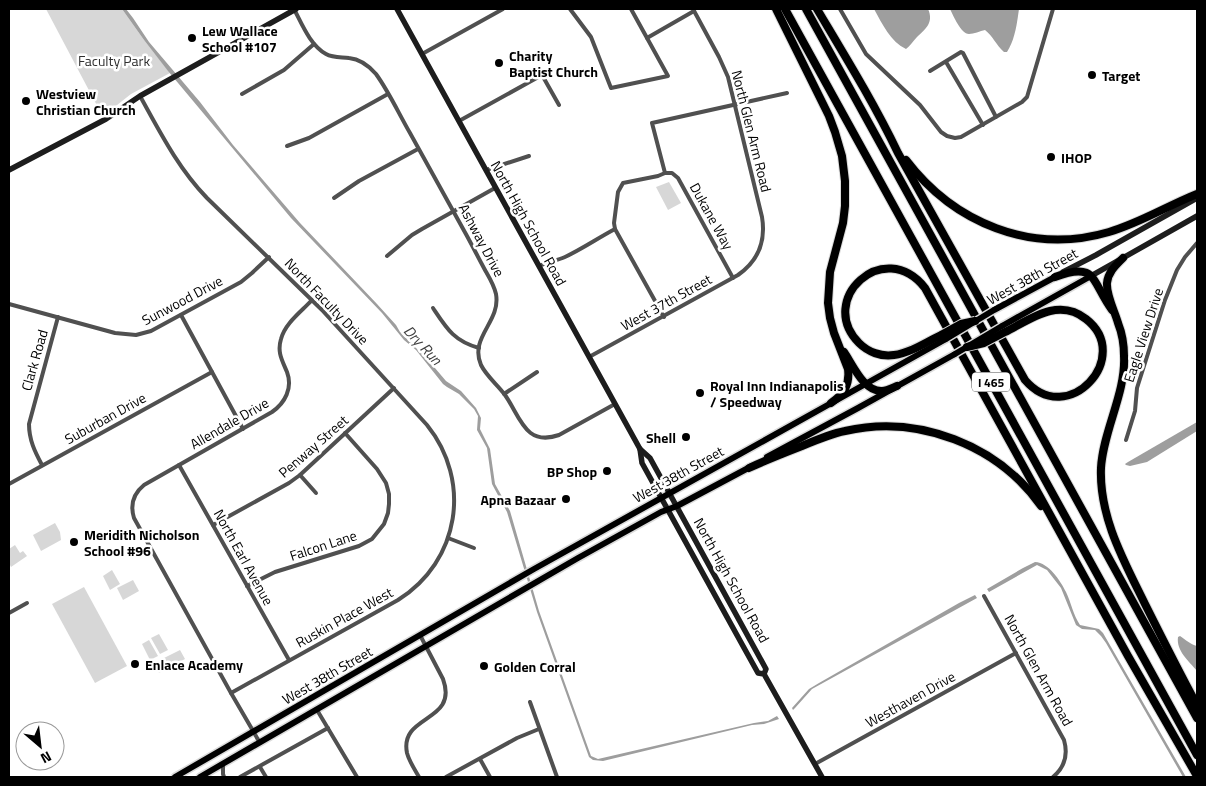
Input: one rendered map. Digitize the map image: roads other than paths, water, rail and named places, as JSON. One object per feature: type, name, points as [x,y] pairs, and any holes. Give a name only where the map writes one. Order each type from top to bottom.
[{"type":"highway","points":[[776,9],[829,116],[842,156],[845,206],[841,232],[830,272],[828,295],[830,318],[848,369],[848,381],[842,394],[831,403]]},
{"type":"highway","name":"I 465","points":[[785,9],[1197,755]]},
{"type":"highway","name":"I 465","points":[[806,9],[1197,718]]},
{"type":"highway","points":[[817,9],[889,134],[898,153],[1021,373],[1028,383],[1038,391],[1055,396],[1068,396],[1076,393],[1087,386],[1096,376],[1102,352],[1099,335],[1089,321],[1074,312],[1061,310],[1047,311],[1004,329],[984,343],[967,347]]},
{"type":"highway","points":[[889,134],[911,166],[941,197],[973,218],[996,228],[1020,235],[1045,239],[1095,236],[1126,227],[1197,194]]},
{"type":"highway","points":[[1123,258],[1112,269],[1108,281],[1108,293],[1121,331],[1124,362],[1122,379],[1102,459],[1101,478],[1105,512],[1122,557],[1197,705]]},
{"type":"highway","points":[[975,321],[961,324],[945,336],[900,354],[887,355],[871,351],[857,341],[848,326],[846,309],[854,285],[872,272],[893,268],[902,270],[920,281],[930,295],[1062,538],[1197,776]]},
{"type":"highway","points":[[1055,277],[1066,272],[1079,270],[1086,272],[1092,276],[1116,316]]},
{"type":"highway","points":[[839,345],[861,379],[871,388],[884,391],[897,386]]},
{"type":"highway","points":[[749,468],[820,438],[846,430],[898,426],[927,430],[956,439],[1000,464],[1033,497],[1062,538]]},
{"type":"main road","name":"West 38th Street","points":[[1004,329],[1092,276]]},
{"type":"main road","name":"West 38th Street","points":[[975,321],[1055,277]]},
{"type":"main road","name":"West 38th Street","points":[[175,777],[534,569],[866,384],[945,336]]},
{"type":"main road","name":"West 38th Street","points":[[203,777],[538,581],[668,509],[749,468],[778,450],[967,347]]},
{"type":"street","points":[[9,170],[106,119],[164,82],[295,9]]},
{"type":"street","name":"Ashway Drive","points":[[295,9],[314,44],[321,51],[368,65],[378,76],[454,211],[492,282],[496,296],[495,314],[483,335],[479,348]]},
{"type":"street","name":"North High School Road","points":[[397,9],[640,449],[650,458],[670,493],[766,669],[764,674],[822,777]]},
{"type":"street","points":[[422,54],[503,9]]},
{"type":"street","points":[[570,9],[592,37],[610,88],[668,76],[631,9]]},
{"type":"street","points":[[840,9],[868,57],[920,105],[942,133],[951,138],[961,137],[1022,102],[1027,97],[1053,9]]},
{"type":"street","points":[[647,38],[694,10]]},
{"type":"street","name":"North Glen Arm Road","points":[[694,10],[729,81],[763,222],[761,246],[752,262]]},
{"type":"street","points":[[242,94],[284,70],[314,44]]},
{"type":"street","points":[[930,71],[961,52],[963,53],[996,117]]},
{"type":"street","points":[[946,62],[983,124]]},
{"type":"street","points":[[458,121],[542,76],[559,105]]},
{"type":"street","points":[[664,317],[615,230],[614,223],[618,192],[623,184],[665,173],[652,123],[787,93]]},
{"type":"street","points":[[287,146],[308,138],[388,94]]},
{"type":"street","name":"North Faculty Drive","points":[[140,96],[168,148],[188,177],[207,198],[312,300],[432,430],[447,459],[453,484],[454,504],[448,538]]},
{"type":"street","points":[[334,198],[359,181],[418,149]]},
{"type":"street","points":[[486,170],[529,156]]},
{"type":"street","name":"Dukane Way","points":[[665,173],[672,173],[678,178],[733,278]]},
{"type":"street","points":[[387,256],[412,235],[495,188]]},
{"type":"street","name":"West 38th Street","points":[[1055,277],[1197,198]]},
{"type":"street","name":"West 38th Street","points":[[1092,276],[1197,216]]},
{"type":"street","points":[[539,266],[567,256],[615,230]]},
{"type":"street","name":"Eagle View Drive","points":[[1126,440],[1136,408],[1137,388],[1165,300],[1177,270],[1197,243]]},
{"type":"street","name":"Sunwood Drive","points":[[9,304],[115,333],[136,335],[151,331],[244,280],[269,257]]},
{"type":"street","name":"West 37th Street","points":[[589,358],[733,278],[752,262]]},
{"type":"street","name":"Allendale Drive","points":[[231,693],[136,520],[133,514],[133,500],[137,491],[144,485],[278,408],[286,397],[288,388],[288,378],[280,354],[280,340],[286,328],[312,300]]},
{"type":"street","points":[[433,308],[456,337],[465,343],[479,348],[479,359],[483,368],[504,394],[524,428],[534,435],[543,438],[559,435],[615,404]]},
{"type":"street","points":[[181,315],[243,429]]},
{"type":"street","name":"Clark Road","points":[[42,465],[31,441],[29,424],[58,317]]},
{"type":"street","name":"Suburban Drive","points":[[9,484],[212,372]]},
{"type":"street","points":[[504,394],[537,372]]},
{"type":"street","name":"Penway Street","points":[[213,525],[286,486],[394,388]]},
{"type":"street","name":"Falcon Lane","points":[[247,586],[275,572],[359,546],[374,537],[384,524],[390,504],[386,483],[377,469],[345,433]]},
{"type":"street","name":"North High School Road","points":[[640,449],[642,463],[758,674],[764,674]]},
{"type":"street","name":"North Earl Avenue","points":[[179,465],[289,660]]},
{"type":"street","points":[[300,475],[316,493]]},
{"type":"street","points":[[448,538],[474,548]]},
{"type":"street","name":"Ruskin Place West","points":[[231,693],[408,593],[431,570],[448,538]]},
{"type":"street","name":"North Glen Arm Road","points":[[984,596],[1063,738],[1066,749],[1065,758],[1061,769],[1053,777]]},
{"type":"street","points":[[9,613],[27,604]]},
{"type":"street","points":[[419,777],[408,754],[408,737],[419,723],[431,717],[440,709],[446,694],[444,682],[420,635]]},
{"type":"street","name":"Westhaven Drive","points":[[815,764],[1016,653]]},
{"type":"street","points":[[231,693],[260,743]]},
{"type":"street","points":[[530,702],[557,777]]},
{"type":"street","points":[[317,710],[357,777]]},
{"type":"street","points":[[240,777],[328,728]]},
{"type":"street","points":[[446,777],[517,738],[539,729]]},
{"type":"street","points":[[480,758],[490,777]]},
{"type":"street","points":[[223,764],[224,777]]},
{"type":"street","points":[[260,766],[266,777]]},
{"type":"place","name":"Lew Wallace School #107","points":[[192,38]]},
{"type":"place","name":"Charity Baptist Church","points":[[499,63]]},
{"type":"place","name":"Target","points":[[1092,75]]},
{"type":"place","name":"Westview Christian Church","points":[[26,101]]},
{"type":"place","name":"IHOP","points":[[1051,157]]},
{"type":"place","name":"Royal Inn Indianapolis / Speedway","points":[[700,393]]},
{"type":"place","name":"Shell","points":[[686,437]]},
{"type":"place","name":"BP Shop","points":[[607,471]]},
{"type":"place","name":"Apna Bazaar","points":[[566,499]]},
{"type":"place","name":"Meridith Nicholson School #96","points":[[74,542]]},
{"type":"place","name":"Enlace Academy","points":[[135,664]]},
{"type":"place","name":"Golden Corral","points":[[484,666]]},
{"type":"park label","name":"Faculty Park","points":[[114,60]]},
{"type":"water label","name":"Dry Run","points":[[423,345]]}]
